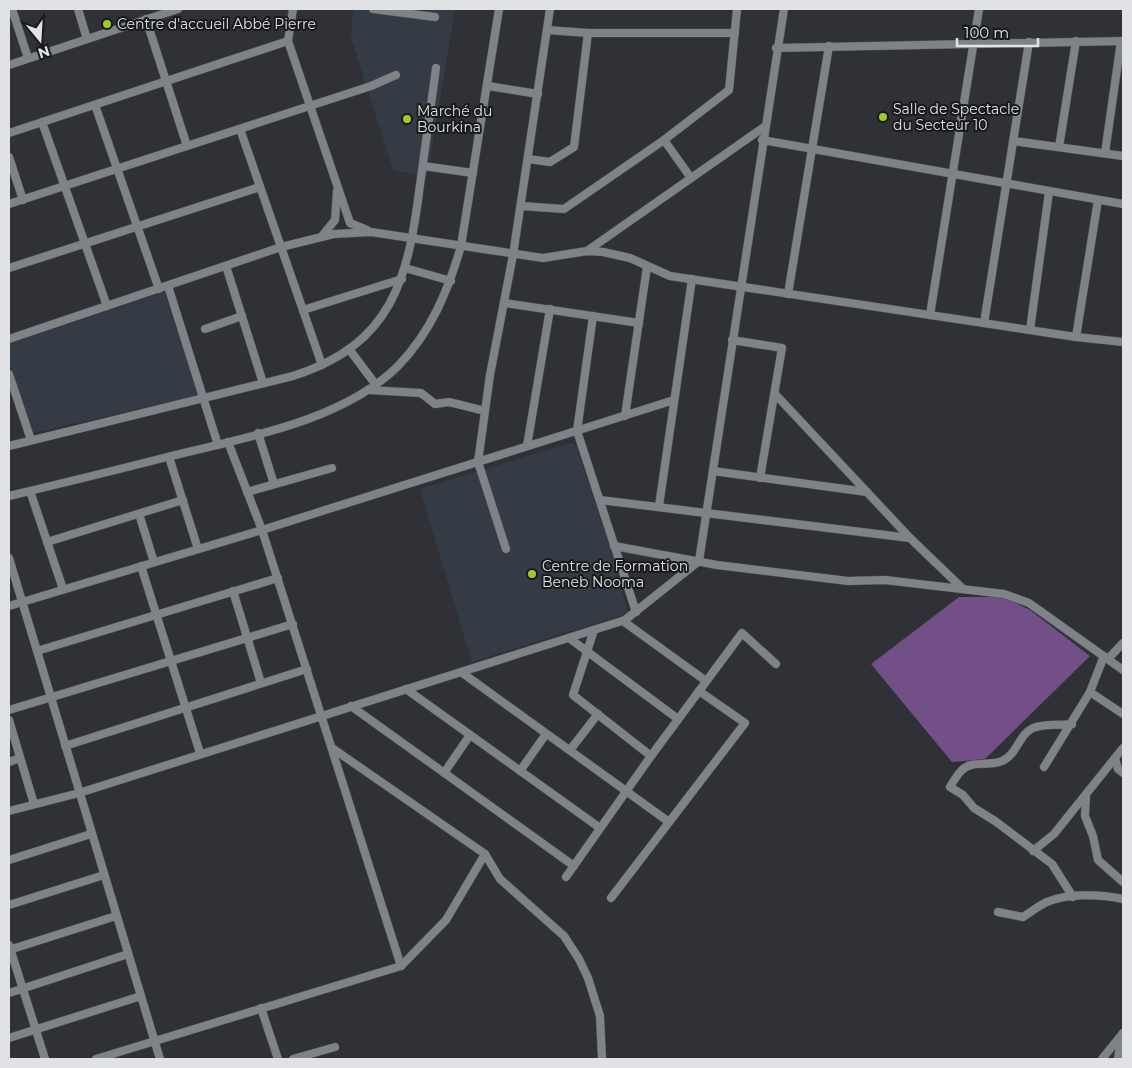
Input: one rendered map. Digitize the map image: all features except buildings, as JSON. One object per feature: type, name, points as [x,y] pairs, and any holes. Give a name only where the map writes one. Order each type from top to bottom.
[{"type":"street","points":[[12,9],[28,58]]},
{"type":"street","points":[[78,9],[87,39]]},
{"type":"street","points":[[9,65],[178,9]]},
{"type":"street","points":[[293,9],[288,41],[337,189],[350,223],[371,232]]},
{"type":"street","points":[[374,9],[435,17]]},
{"type":"street","points":[[9,496],[218,445],[318,416],[376,385],[415,347],[438,310],[451,281],[461,246],[499,9]]},
{"type":"street","points":[[506,549],[478,462],[485,410],[521,206],[550,9]]},
{"type":"street","points":[[521,206],[564,208],[664,140],[729,90],[737,9]]},
{"type":"street","points":[[9,812],[78,793],[623,621],[699,561],[776,48],[784,9]]},
{"type":"street","points":[[930,315],[979,9]]},
{"type":"street","points":[[146,19],[188,146]]},
{"type":"street","points":[[547,30],[588,33],[735,33]]},
{"type":"street","points":[[528,159],[550,162],[574,146],[588,33]]},
{"type":"street","points":[[9,133],[288,41]]},
{"type":"street","points":[[776,48],[974,42],[1122,41],[1105,153]]},
{"type":"street","points":[[984,323],[1029,42]]},
{"type":"street","points":[[1059,147],[1076,42]]},
{"type":"street","points":[[788,294],[829,46]]},
{"type":"street","points":[[9,446],[300,374],[322,365],[349,349],[382,314],[402,279],[413,239],[436,68]]},
{"type":"street","points":[[9,204],[371,86],[396,75]]},
{"type":"street","points":[[488,86],[538,94]]},
{"type":"street","points":[[95,104],[159,289]]},
{"type":"street","points":[[42,122],[107,306]]},
{"type":"street","points":[[588,251],[764,127]]},
{"type":"street","points":[[240,129],[322,365]]},
{"type":"street","points":[[664,140],[691,178]]},
{"type":"street","points":[[762,140],[1006,185],[1123,204]]},
{"type":"street","points":[[1013,141],[1123,156]]},
{"type":"street","points":[[9,157],[23,200]]},
{"type":"street","points":[[423,166],[473,174]]},
{"type":"street","points":[[9,268],[260,187]]},
{"type":"street","points":[[322,236],[335,220],[337,189]]},
{"type":"street","points":[[1030,330],[1049,192]]},
{"type":"street","points":[[1076,337],[1098,200]]},
{"type":"street","points":[[9,339],[281,248],[322,236],[350,231],[371,232],[513,255],[543,258],[588,251],[630,258],[670,276],[1076,337],[1123,342]]},
{"type":"street","points":[[226,266],[264,383]]},
{"type":"street","points":[[625,416],[647,267]]},
{"type":"street","points":[[405,268],[451,281]]},
{"type":"street","points":[[303,310],[402,279]]},
{"type":"street","points":[[659,506],[692,279]]},
{"type":"street","points":[[168,286],[218,445]]},
{"type":"street","points":[[505,303],[639,323]]},
{"type":"street","points":[[527,446],[550,309]]},
{"type":"street","points":[[205,329],[242,316]]},
{"type":"street","points":[[593,316],[578,431],[636,612]]},
{"type":"street","points":[[732,340],[782,348],[760,478]]},
{"type":"street","points":[[349,349],[376,385]]},
{"type":"street","points":[[9,374],[31,440]]},
{"type":"street","points":[[368,390],[422,393],[435,404],[449,402],[485,410]]},
{"type":"street","points":[[775,394],[910,538],[963,589]]},
{"type":"street","points":[[9,606],[262,530],[674,400]]},
{"type":"street","points":[[258,434],[274,484]]},
{"type":"street","points":[[228,442],[262,530],[308,668],[400,966]]},
{"type":"street","points":[[169,457],[198,549]]},
{"type":"street","points":[[247,492],[332,468]]},
{"type":"street","points":[[713,471],[867,492]]},
{"type":"street","points":[[30,491],[63,589]]},
{"type":"street","points":[[48,542],[183,500]]},
{"type":"street","points":[[600,500],[910,538]]},
{"type":"street","points":[[139,514],[154,562]]},
{"type":"street","points":[[614,546],[699,561],[848,581],[884,580],[1004,594],[1029,604],[1123,670]]},
{"type":"street","points":[[9,558],[78,793],[160,1059]]},
{"type":"street","points":[[141,566],[200,753]]},
{"type":"street","points":[[37,651],[278,578]]},
{"type":"street","points":[[233,591],[261,683]]},
{"type":"street","points":[[623,621],[706,681]]},
{"type":"street","points":[[9,710],[293,624]]},
{"type":"street","points":[[594,630],[573,694],[651,756]]},
{"type":"street","points":[[566,877],[651,756],[742,633],[776,664]]},
{"type":"street","points":[[569,638],[678,719]]},
{"type":"street","points":[[1044,767],[1072,724],[1106,658],[1123,643]]},
{"type":"street","points":[[65,746],[308,668]]},
{"type":"street","points":[[461,672],[669,822]]},
{"type":"street","points":[[406,689],[600,828]]},
{"type":"street","points":[[611,898],[745,724],[699,691]]},
{"type":"street","points":[[1090,692],[1123,714]]},
{"type":"street","points":[[351,706],[574,866]]},
{"type":"street","points":[[570,750],[598,714]]},
{"type":"street","points":[[9,720],[34,804]]},
{"type":"street","points":[[1072,724],[1053,724],[1034,728],[1022,736],[1015,751],[1009,757],[1000,762],[971,764],[961,771],[950,787],[963,795],[974,808],[995,821],[1052,864],[1073,897]]},
{"type":"street","points":[[520,771],[546,734]]},
{"type":"street","points":[[444,773],[470,735]]},
{"type":"street","points":[[332,748],[485,854],[500,879],[564,936],[579,959],[588,978],[600,1016],[602,1059]]},
{"type":"street","points":[[1033,851],[1054,834],[1123,748]]},
{"type":"street","points":[[9,762],[20,758]]},
{"type":"street","points":[[1115,758],[1118,769],[1123,773]]},
{"type":"street","points":[[1086,795],[1085,816],[1093,836],[1098,860],[1123,882]]},
{"type":"street","points":[[9,860],[91,834]]},
{"type":"street","points":[[96,1059],[400,966],[446,920],[485,854]]},
{"type":"street","points":[[9,905],[104,875]]},
{"type":"street","points":[[998,912],[1023,917],[1047,902],[1073,897],[1108,895],[1123,899]]},
{"type":"street","points":[[44,1059],[9,949],[116,916]]},
{"type":"street","points":[[9,993],[128,954]]},
{"type":"street","points":[[9,1038],[141,996]]},
{"type":"street","points":[[261,1008],[278,1059]]},
{"type":"street","points":[[1102,1059],[1122,1034]]},
{"type":"street","points":[[1118,1059],[1122,1034]]},
{"type":"street","points":[[293,1059],[335,1047]]},
{"type":"shaded area","name":"Marché du Bourkina","points":[[353,9],[426,18],[428,9],[455,9],[427,177],[393,170],[351,37]]},
{"type":"shaded area","points":[[165,292],[198,395],[33,433],[9,361],[9,344]]},
{"type":"shaded area","name":"Centre de Formation Beneb Nooma","points":[[571,443],[576,446],[607,536],[628,613],[472,662],[420,489]]},
{"type":"shaded area","points":[[959,597],[1003,597],[1030,610],[1090,656],[985,759],[952,762],[871,664]]},
{"type":"place","name":"Centre d'accueil Abbé Pierre","points":[[107,24]]},
{"type":"place","name":"Salle de Spectacle du Secteur 10","points":[[883,117]]},
{"type":"place","name":"Marché du Bourkina","points":[[407,119]]},
{"type":"place","name":"Centre de Formation Beneb Nooma","points":[[532,574]]}]
